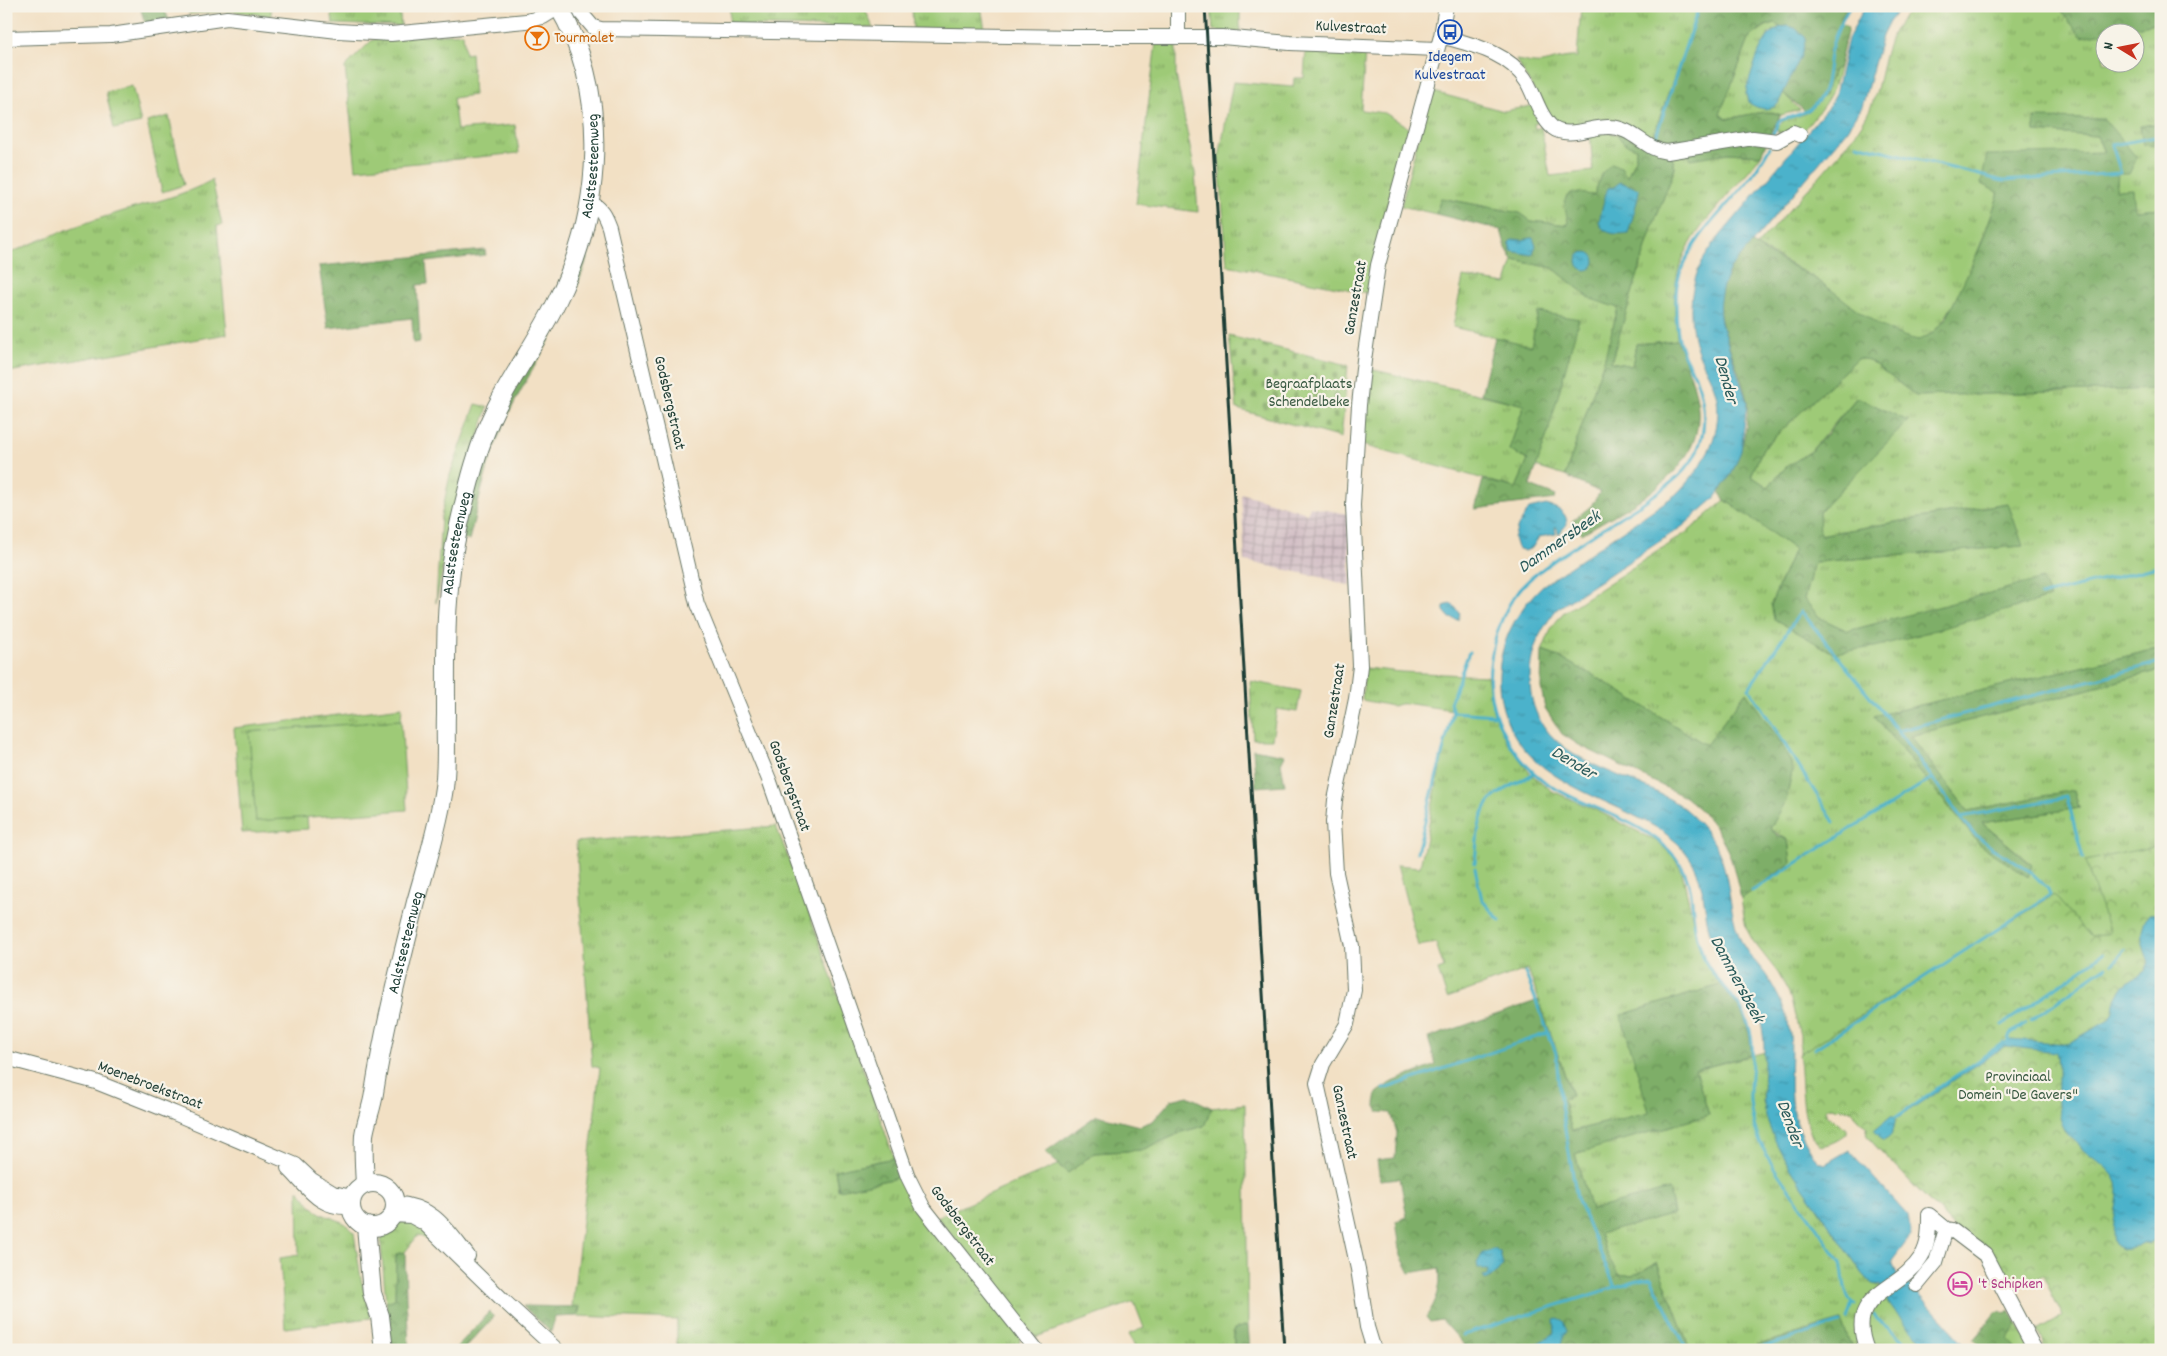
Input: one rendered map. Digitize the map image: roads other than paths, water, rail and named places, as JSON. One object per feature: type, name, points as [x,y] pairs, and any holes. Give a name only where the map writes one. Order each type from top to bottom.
[{"type":"main road","name":"Aalstsesteenweg","points":[[372,1184],[364,1134],[372,1105],[390,1002],[444,791],[447,607],[458,526],[476,459],[495,409],[558,300],[575,257],[587,210],[593,166],[593,113],[588,77],[570,11]]},
{"type":"main road","points":[[384,1218],[358,1222],[353,1215],[352,1202],[360,1187],[372,1184],[389,1191],[372,1293],[380,1316],[384,1350]]},
{"type":"street","points":[[1178,6],[1178,37]]},
{"type":"street","name":"Ganzestraat","points":[[1374,1350],[1367,1326],[1358,1269],[1318,1083],[1323,1064],[1347,1024],[1354,990],[1352,946],[1336,873],[1333,822],[1335,800],[1356,699],[1360,666],[1353,505],[1354,464],[1362,378],[1378,265],[1442,36],[1446,6]]},
{"type":"street","points":[[6,38],[111,35],[227,18],[338,31],[392,34],[526,21],[570,11]]},
{"type":"street","name":"Kulvestraat","points":[[570,11],[592,27],[601,29],[1063,37],[1222,37],[1437,50]]},
{"type":"street","points":[[1442,36],[1491,51],[1512,64],[1526,80],[1546,120],[1556,130],[1564,132],[1610,127],[1620,128],[1635,135],[1655,150],[1668,152],[1754,138],[1777,141],[1793,132],[1800,135]]},
{"type":"street","name":"Godsbergstraat","points":[[587,210],[609,227],[697,604],[770,782],[908,1177],[923,1207],[1036,1350]]},
{"type":"street","name":"Moenebroekstraat","points":[[6,1058],[96,1082],[174,1112],[296,1165],[312,1180],[352,1202]]},
{"type":"street","points":[[1867,1350],[1861,1335],[1860,1324],[1863,1312],[1870,1302],[1922,1256],[1926,1248],[1929,1215],[1946,1229],[1952,1230],[1985,1255],[2035,1350]]},
{"type":"street","points":[[384,1218],[411,1216],[424,1223],[557,1350]]},
{"type":"street","points":[[1917,1286],[1936,1262],[1946,1229]]},
{"type":"water","name":"Dender","points":[[1865,6],[1902,6],[1889,22],[1882,36],[1862,107],[1848,129],[1730,269],[1722,289],[1719,308],[1721,323],[1747,402],[1741,451],[1732,473],[1714,499],[1683,526],[1557,609],[1537,641],[1530,668],[1530,678],[1534,706],[1546,729],[1563,746],[1585,760],[1658,793],[1679,805],[1708,834],[1722,860],[1737,932],[1748,953],[1769,980],[1787,1017],[1791,1045],[1791,1099],[1797,1124],[1803,1137],[1817,1161],[1825,1164],[1849,1150],[1908,1216],[1911,1236],[1892,1261],[1897,1274],[1915,1290],[1970,1350],[1932,1350],[1909,1328],[1895,1312],[1880,1285],[1872,1284],[1863,1274],[1799,1182],[1782,1154],[1772,1134],[1765,1111],[1763,1087],[1764,1039],[1759,1016],[1716,951],[1709,928],[1700,880],[1690,858],[1678,843],[1655,827],[1572,785],[1537,762],[1511,730],[1503,709],[1500,692],[1499,674],[1505,642],[1520,612],[1530,599],[1542,586],[1675,495],[1702,463],[1713,439],[1718,413],[1716,392],[1698,352],[1692,330],[1692,295],[1697,272],[1714,243],[1830,105],[1835,95],[1848,39]]},
{"type":"water","points":[[1787,26],[1795,28],[1806,38],[1801,56],[1778,104],[1767,109],[1759,108],[1748,102],[1746,94],[1756,59],[1760,49],[1771,33],[1778,28]]},
{"type":"water","points":[[1620,182],[1639,189],[1639,192],[1628,233],[1614,234],[1603,229],[1599,222],[1608,188],[1614,187]]},
{"type":"water","points":[[1533,238],[1536,246],[1532,255],[1511,251],[1509,242],[1514,239]]},
{"type":"water","points":[[1586,252],[1592,255],[1595,261],[1592,267],[1586,270],[1580,267],[1577,261],[1580,255]]},
{"type":"water","points":[[1546,505],[1563,513],[1567,524],[1559,534],[1556,526],[1556,534],[1539,537],[1532,548],[1525,551],[1517,548],[1514,538],[1518,526],[1529,509]]},
{"type":"water","points":[[1450,604],[1460,613],[1458,620],[1450,618],[1444,611],[1444,606]]},
{"type":"water","points":[[2161,913],[2161,1237],[2129,1249],[2119,1248],[2114,1242],[2113,1231],[2118,1193],[2117,1183],[2108,1169],[2076,1143],[2064,1128],[2059,1110],[2058,1061],[2056,1052],[2005,1046],[1896,1119],[1893,1132],[1887,1139],[1883,1141],[1874,1130],[1891,1116],[1895,1118],[2011,1039],[2067,1044],[2109,1020],[2113,1012],[2114,1003],[2122,988],[2146,969],[2149,962],[2142,938],[2145,920],[2149,914]]},
{"type":"water","points":[[1494,1249],[1500,1252],[1503,1265],[1496,1274],[1485,1280],[1483,1276],[1487,1275],[1488,1270],[1478,1268],[1477,1263],[1483,1253]]},
{"type":"water","points":[[1558,1318],[1563,1322],[1567,1331],[1560,1349],[1538,1350],[1538,1343],[1555,1333],[1554,1319]]},
{"type":"waterway","points":[[1655,139],[1699,6]]},
{"type":"waterway","name":"Dammersbeek","points":[[1773,134],[1779,121],[1808,110],[1821,97],[1826,82],[1831,49],[1839,27],[1850,6]]},
{"type":"waterway","points":[[1857,144],[2003,181],[2121,173],[2112,145],[2161,136]]},
{"type":"waterway","name":"Dammersbeek","points":[[1770,147],[1750,178],[1696,243],[1687,257],[1677,285],[1676,316],[1679,341],[1696,378],[1704,412],[1703,429],[1695,456],[1667,486],[1559,557],[1521,588],[1506,611],[1496,636],[1491,662],[1490,690],[1491,699],[1501,728],[1527,766],[1553,787],[1644,831],[1661,843],[1674,856],[1685,873],[1690,890],[1696,933],[1704,959],[1740,1007],[1751,1033],[1750,1100],[1756,1131],[1777,1173],[1841,1262],[1846,1291],[1851,1302],[1855,1305]]},
{"type":"waterway","points":[[2040,596],[2161,566]]},
{"type":"waterway","points":[[1834,822],[1749,688],[1801,611],[1898,731]]},
{"type":"waterway","points":[[1453,712],[1450,703],[1469,652]]},
{"type":"waterway","points":[[1814,1049],[2050,895],[2048,889],[2031,872],[1992,848],[1971,831],[1898,731],[2161,662]]},
{"type":"waterway","points":[[1417,852],[1453,712],[1495,715]]},
{"type":"waterway","points":[[1475,863],[1478,830],[1486,807],[1494,797],[1534,773]]},
{"type":"waterway","points":[[1752,891],[1932,778]]},
{"type":"waterway","points":[[1961,817],[2067,797],[2083,858]]},
{"type":"waterway","points":[[1475,868],[1482,900],[1500,921]]},
{"type":"waterway","points":[[2113,963],[2125,949]]},
{"type":"waterway","points":[[2096,959],[2103,954]]},
{"type":"waterway","points":[[2002,1025],[2095,960]]},
{"type":"waterway","points":[[2031,1020],[2107,966]]},
{"type":"waterway","points":[[1525,972],[1556,1053],[1560,1100],[1577,1198],[1615,1287],[1651,1278],[1687,1350]]},
{"type":"waterway","points":[[2007,1043],[2010,1034],[2026,1023]]},
{"type":"waterway","points":[[1384,1089],[1548,1033]]},
{"type":"waterway","points":[[1895,1118],[2003,1043],[2007,1043]]},
{"type":"waterway","points":[[1463,1335],[1615,1287]]},
{"type":"waterway","points":[[1847,1319],[1852,1303]]},
{"type":"waterway","name":"Dammersbeek","points":[[1874,1314],[1877,1319],[1915,1350]]},
{"type":"waterway","points":[[1754,1350],[1840,1323]]},
{"type":"railway","points":[[1205,6],[1284,1350]]},
{"type":"place","name":"Idegem Kulvestraat","points":[[1450,32]]},
{"type":"place","name":"Tourmalet","points":[[537,38]]},
{"type":"place","name":"'t Schipken","points":[[1960,1284]]},
{"type":"park label","name":"Begraafplaats Schendelbeke","points":[[1309,393]]},
{"type":"park label","name":"Provinciaal Domein \"De Gavers\"","points":[[2018,1086]]}]
